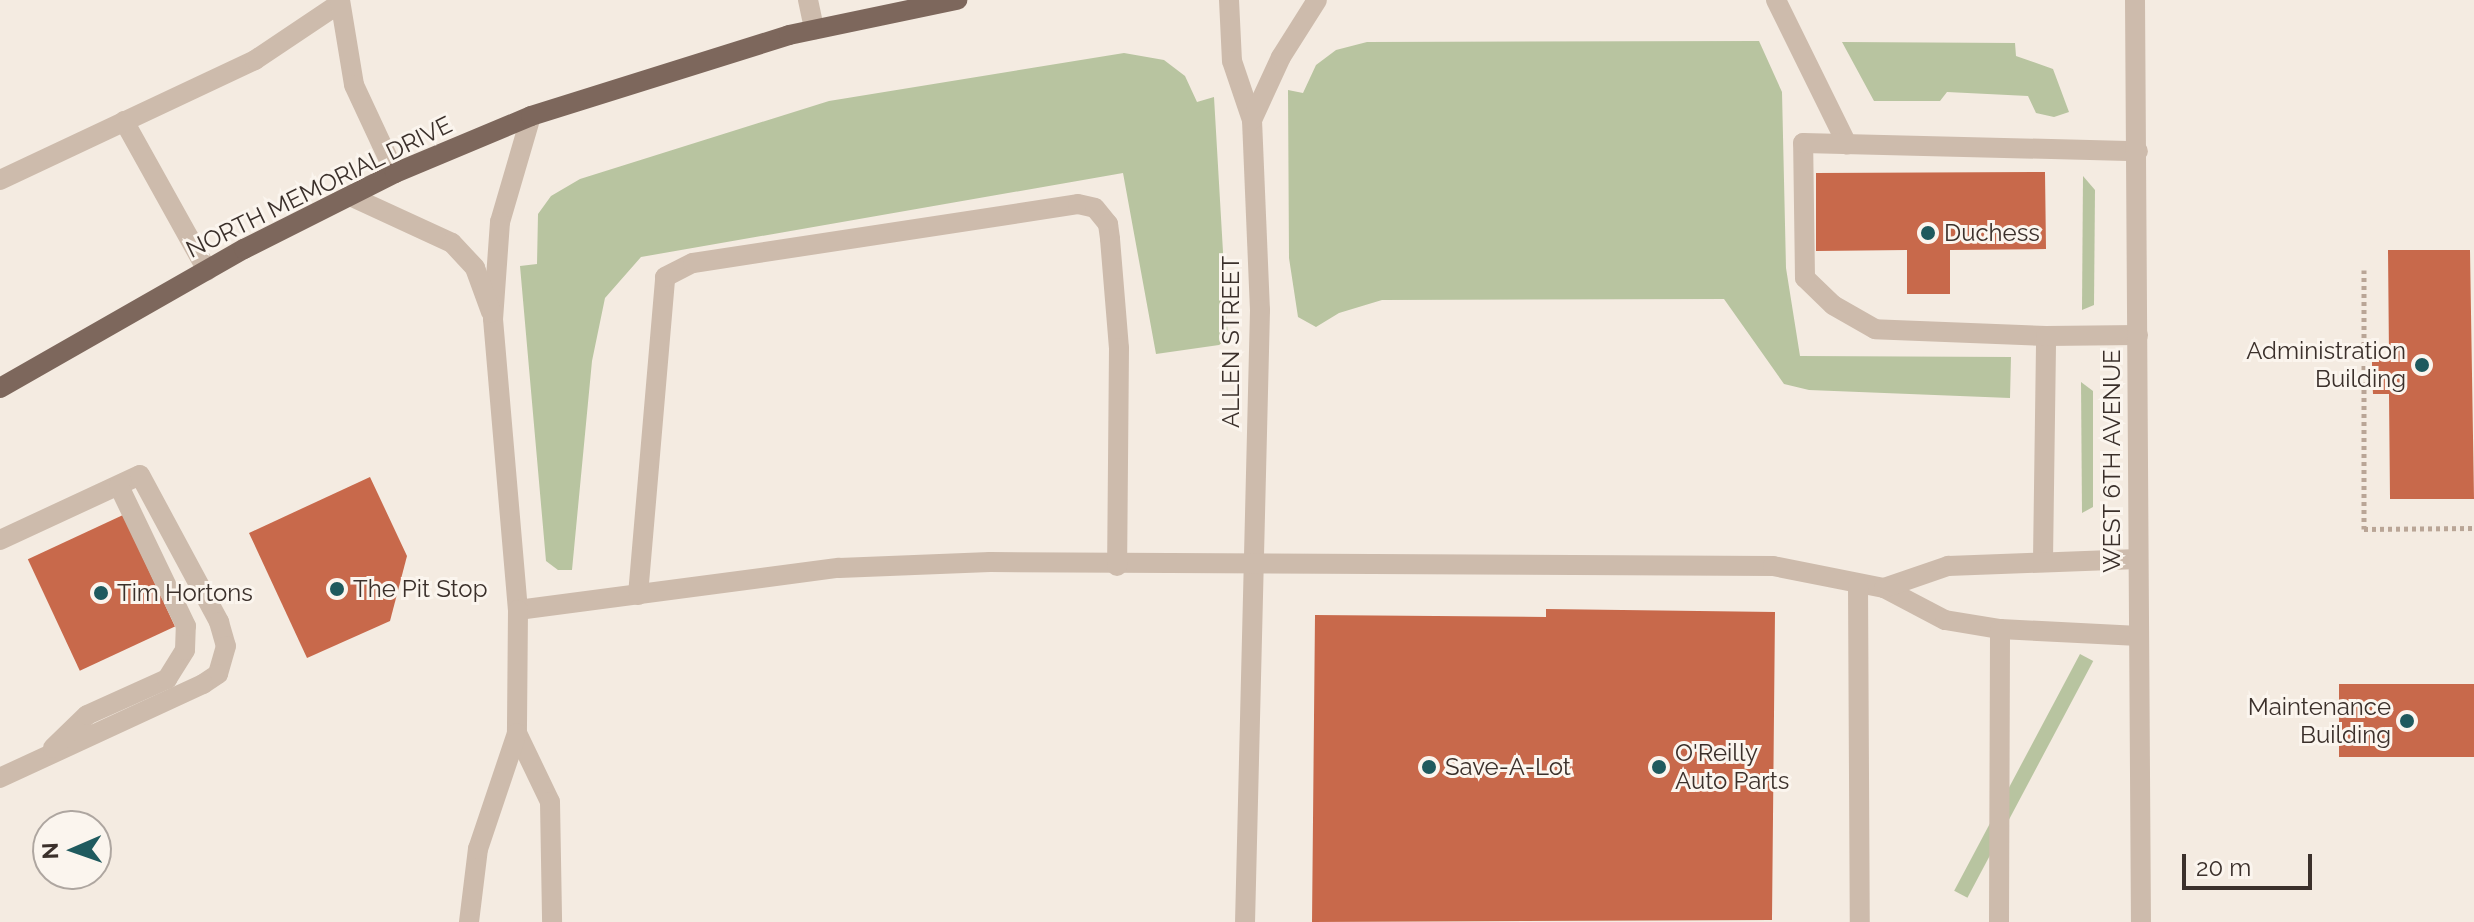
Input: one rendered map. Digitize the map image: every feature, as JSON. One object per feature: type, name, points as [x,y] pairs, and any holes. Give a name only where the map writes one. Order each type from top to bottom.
[{"type":"main road","name":"NORTH MEMORIAL DRIVE","points":[[0,388],[207,270],[350,196],[395,173],[531,116],[814,29],[957,0]]},
{"type":"street","points":[[808,0],[814,29]]},
{"type":"street","name":"ALLEN STREET","points":[[1229,0],[1232,61],[1252,120],[1260,310],[1245,922]]},
{"type":"street","name":"ALLEN STREET","points":[[1252,120],[1281,57],[1317,0]]},
{"type":"street","points":[[1776,0],[1847,144]]},
{"type":"street","name":"WEST 6TH AVENUE","points":[[2135,0],[2141,922]]},
{"type":"street","points":[[0,180],[255,60],[340,2],[354,85],[395,173]]},
{"type":"street","points":[[469,922],[478,849],[517,733],[518,610],[493,319],[500,222],[531,116]]},
{"type":"street","points":[[124,121],[207,270]]},
{"type":"street","points":[[2138,151],[1803,143],[1805,278],[1833,305],[1875,329],[2046,336],[2138,335]]},
{"type":"street","points":[[350,196],[452,243],[475,268],[493,319]]},
{"type":"street","points":[[638,595],[665,277],[693,263],[1078,204],[1095,208],[1108,224],[1110,239],[1119,348],[1117,566]]},
{"type":"street","points":[[2043,560],[2046,336]]},
{"type":"street","points":[[0,778],[203,684],[223,664],[226,646],[219,622],[140,475],[1,535]]},
{"type":"street","points":[[41,759],[87,715],[167,679],[185,650],[186,626],[119,486]]},
{"type":"street","points":[[1884,588],[1948,566],[2043,560],[2138,559]]},
{"type":"street","points":[[518,610],[839,568],[990,562],[1117,566],[1773,566],[1884,588],[1945,620],[2000,629],[2139,636]]},
{"type":"street","points":[[1858,585],[1860,922]]},
{"type":"street","points":[[1999,922],[2000,629]]},
{"type":"street","points":[[517,733],[550,802],[552,922]]},
{"type":"path","points":[[2364,270],[2364,529],[2474,528]]},
{"type":"path","points":[[2364,375],[2372,375]]},
{"type":"green space","points":[[1759,41],[1782,92],[1786,268],[1800,356],[2011,357],[2010,398],[1809,390],[1784,384],[1724,299],[1382,300],[1339,313],[1316,327],[1298,317],[1289,258],[1288,90],[1303,93],[1316,65],[1336,50],[1367,42]]},
{"type":"green space","points":[[1842,42],[2015,43],[2016,56],[2053,69],[2069,112],[2054,117],[2036,113],[2028,96],[1947,92],[1940,101],[1874,101]]},
{"type":"green space","points":[[1124,53],[1164,60],[1185,76],[1197,102],[1214,97],[1228,338],[1219,345],[1156,354],[1123,173],[641,257],[605,298],[592,361],[572,570],[558,570],[546,561],[520,266],[537,264],[538,214],[551,196],[580,179],[829,101]]},
{"type":"green space","points":[[2083,176],[2095,190],[2094,305],[2082,310]]},
{"type":"green space","points":[[2081,382],[2093,391],[2093,507],[2082,513]]},
{"type":"green space","points":[[2080,654],[2093,661],[1967,898],[1954,891]]},
{"type":"building","points":[[2045,172],[2046,249],[1950,250],[1950,294],[1907,294],[1907,250],[1816,251],[1816,173]]},
{"type":"building","name":"Administration Building","points":[[2388,250],[2470,250],[2474,499],[2390,499],[2389,394],[2373,394],[2372,375],[2372,355],[2389,355]]},
{"type":"building","name":"The Pit Stop","points":[[370,477],[407,556],[390,621],[307,658],[249,533]]},
{"type":"building","name":"Tim Hortons","points":[[123,515],[175,626],[80,671],[28,559]]},
{"type":"building","points":[[1546,609],[1775,612],[1772,920],[1312,922],[1315,615],[1546,617]]},
{"type":"building","name":"Maintenance Building","points":[[2339,684],[2474,684],[2474,757],[2339,757]]},
{"type":"place","name":"Duchess","points":[[1928,233]]},
{"type":"place","name":"Administration Building","points":[[2422,365]]},
{"type":"place","name":"The Pit Stop","points":[[337,589]]},
{"type":"place","name":"Tim Hortons","points":[[101,593]]},
{"type":"place","name":"Maintenance Building","points":[[2407,721]]},
{"type":"place","name":"Save-A-Lot","points":[[1429,767]]},
{"type":"place","name":"O'Reilly Auto Parts","points":[[1659,767]]}]
